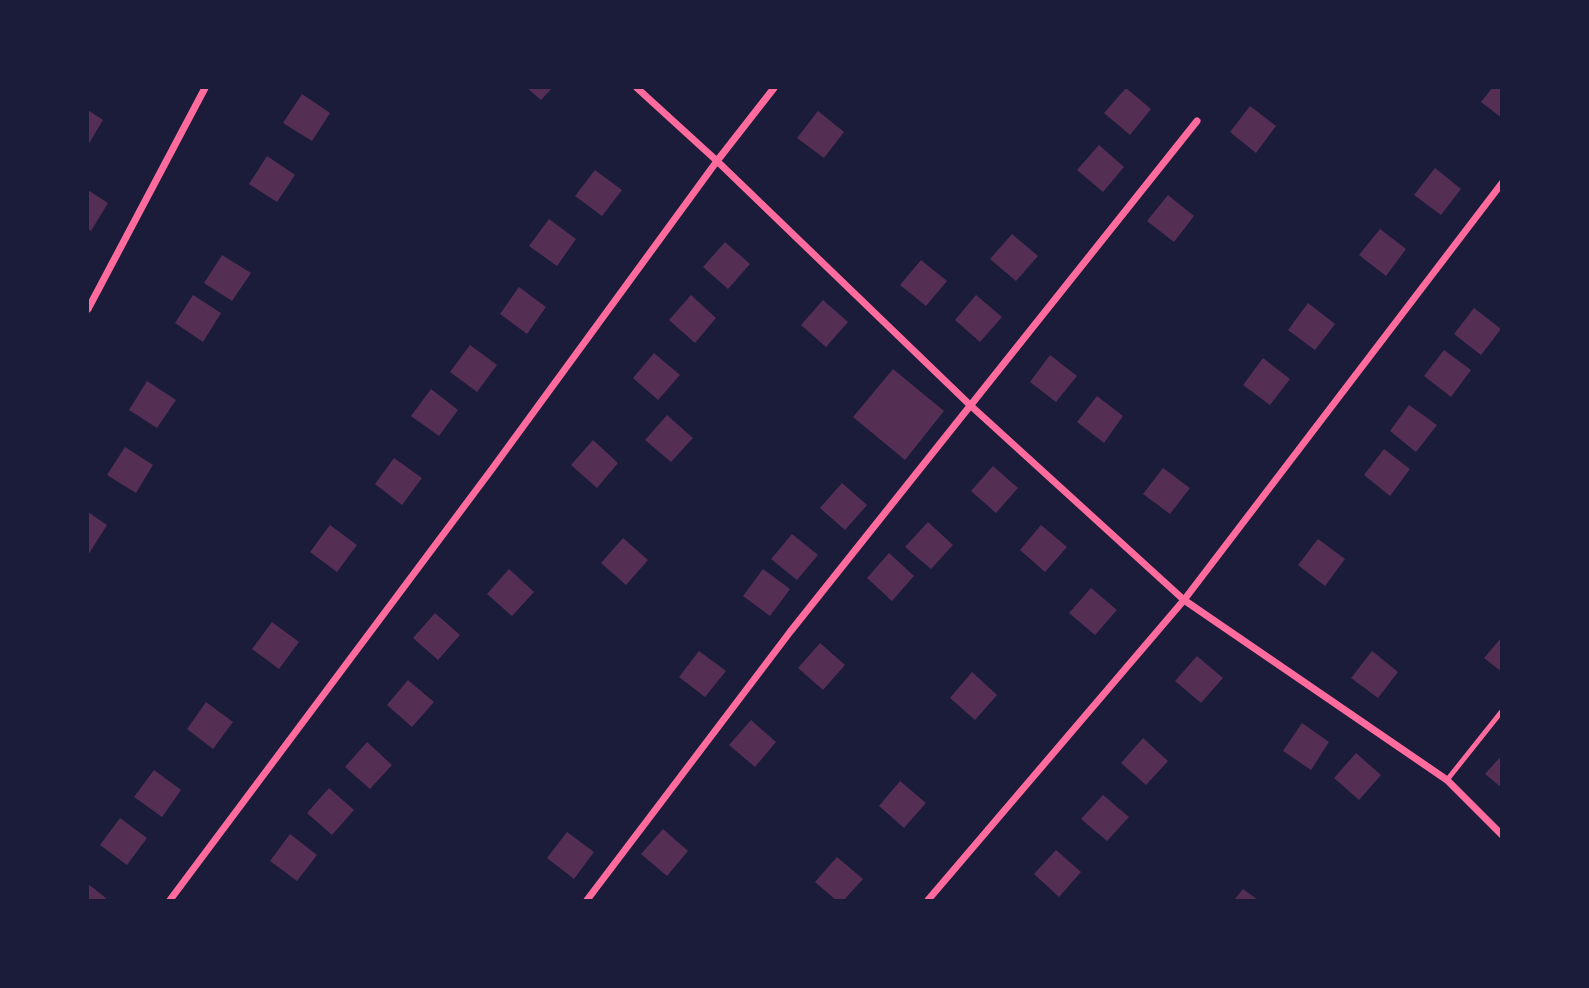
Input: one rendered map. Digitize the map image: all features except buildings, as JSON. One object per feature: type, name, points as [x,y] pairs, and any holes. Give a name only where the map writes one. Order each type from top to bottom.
[{"type":"street","points":[[88,309],[205,88]]},
{"type":"street","points":[[637,88],[717,161],[970,405],[1184,600],[1447,779],[1502,835]]},
{"type":"street","points":[[170,901],[492,470],[717,161],[774,88]]},
{"type":"street","points":[[587,901],[790,632],[1197,121]]},
{"type":"street","points":[[928,901],[1184,600],[1502,183]]},
{"type":"lane","points":[[1447,779],[1502,711]]}]
